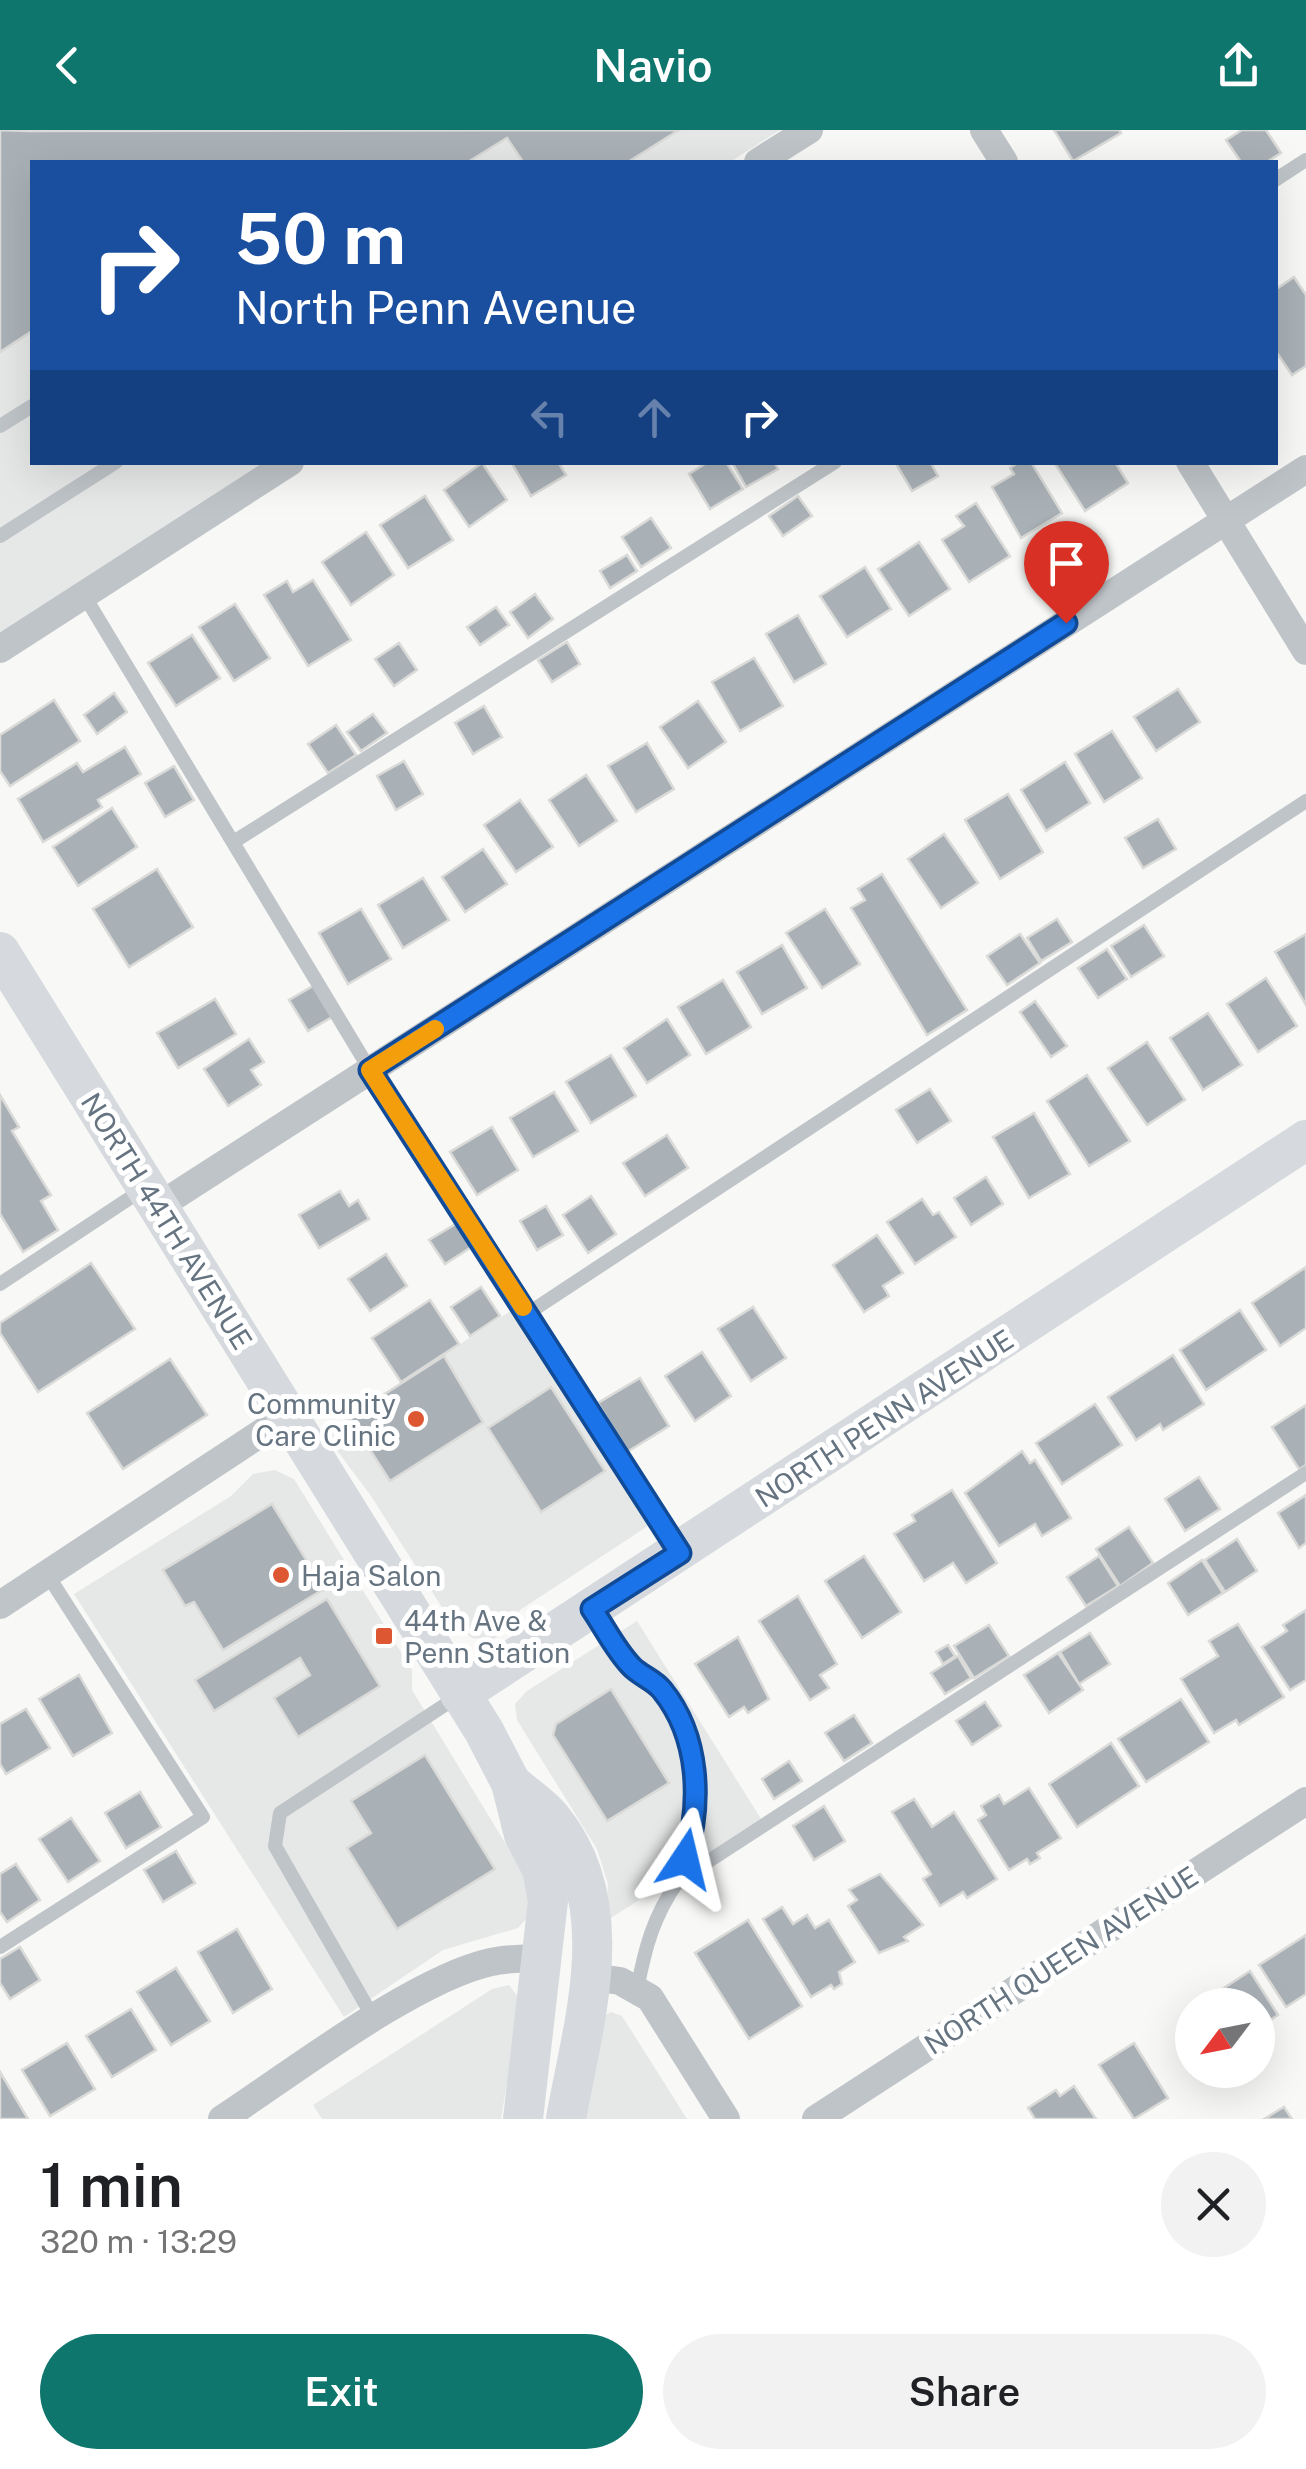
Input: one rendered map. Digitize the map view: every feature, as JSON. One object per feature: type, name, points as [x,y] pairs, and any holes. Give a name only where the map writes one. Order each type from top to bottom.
[{"type":"main road","name":"NORTH 44TH AVENUE","points":[[0,952],[460,1694],[511,1783]]},
{"type":"main road","name":"NORTH PENN AVENUE","points":[[460,1694],[1306,1140]]},
{"type":"main road","points":[[511,1783],[524,1835],[542,1869],[548,1901],[545,1957],[523,2119]]},
{"type":"main road","points":[[511,1783],[551,1817],[588,1888],[592,1977],[566,2119]]},
{"type":"street","points":[[761,160],[809,130]]},
{"type":"street","points":[[984,130],[1003,160]]},
{"type":"street","points":[[0,648],[285,465]]},
{"type":"street","points":[[1192,465],[1306,651]]},
{"type":"street","points":[[153,1197],[370,1070],[1306,469]]},
{"type":"street","points":[[0,1605],[287,1416]]},
{"type":"street","name":"NORTH QUEEN AVENUE","points":[[816,2119],[1306,1802]]},
{"type":"street","points":[[222,2119],[374,2019],[489,1962],[545,1957]]},
{"type":"street","points":[[592,1977],[620,1981],[650,1998],[726,2119]]},
{"type":"lane","points":[[1278,178],[1306,160]]},
{"type":"lane","points":[[0,426],[30,407]]},
{"type":"lane","points":[[0,536],[111,465]]},
{"type":"lane","points":[[235,841],[830,465]]},
{"type":"lane","points":[[84,595],[370,1070],[680,1553]]},
{"type":"lane","points":[[528,1314],[1306,802]]},
{"type":"lane","points":[[0,1284],[153,1197]]},
{"type":"lane","points":[[678,1881],[1306,1473]]},
{"type":"lane","points":[[0,1947],[202,1816],[47,1574]]},
{"type":"lane","points":[[592,1609],[632,1668],[659,1686],[682,1718],[694,1759],[692,1837],[678,1881],[658,1910],[647,1937],[637,1990]]},
{"type":"lane","points":[[374,2019],[276,1846],[280,1813],[460,1694]]},
{"type":"shaded area","points":[[0,130],[780,130],[733,160],[30,160],[30,465],[260,465],[0,632]]},
{"type":"shaded area","points":[[514,1309],[648,1526],[520,1610],[510,1628],[492,1640],[472,1638],[452,1623],[371,1496],[324,1433]]},
{"type":"shaded area","points":[[275,1470],[294,1479],[412,1670],[412,1690],[532,1887],[527,1918],[518,1928],[443,1950],[344,2017],[74,1594],[231,1496],[253,1474]]},
{"type":"shaded area","points":[[637,1621],[763,1822],[606,1921],[608,1884],[597,1849],[517,1720],[515,1704],[527,1691]]},
{"type":"shaded area","points":[[509,1985],[521,2001],[501,2119],[322,2119],[313,2105],[492,1989]]},
{"type":"shaded area","points":[[611,2012],[622,2016],[687,2119],[579,2119],[602,2017]]},
{"type":"building","points":[[0,130],[679,130],[631,160],[522,160],[507,138],[471,160],[30,160],[30,332],[0,352]]},
{"type":"building","points":[[1054,130],[1121,133],[1075,160]]},
{"type":"building","points":[[1242,130],[1266,130],[1281,153],[1270,160],[1240,160],[1226,140]]},
{"type":"building","points":[[1294,277],[1306,295],[1306,366],[1292,375],[1278,354],[1278,288]]},
{"type":"building","points":[[483,465],[507,500],[469,527],[444,490]]},
{"type":"building","points":[[513,465],[560,465],[566,475],[531,496]]},
{"type":"building","points":[[703,465],[728,465],[743,489],[710,509],[689,474]]},
{"type":"building","points":[[734,465],[776,465],[778,469],[746,487]]},
{"type":"building","points":[[897,465],[932,465],[938,476],[912,491]]},
{"type":"building","points":[[1033,465],[1062,513],[1021,538],[992,487],[1014,474],[1010,468]]},
{"type":"building","points":[[1056,465],[1117,465],[1128,483],[1085,511]]},
{"type":"building","points":[[425,496],[453,540],[408,568],[380,525]]},
{"type":"building","points":[[798,496],[812,516],[783,536],[769,516]]},
{"type":"building","points":[[976,503],[1010,556],[969,582],[942,540],[964,526],[956,516]]},
{"type":"building","points":[[651,518],[671,548],[641,567],[622,537]]},
{"type":"building","points":[[366,532],[394,575],[351,605],[322,562]]},
{"type":"building","points":[[919,542],[950,589],[909,616],[878,569]]},
{"type":"building","points":[[627,555],[637,571],[610,588],[600,571]]},
{"type":"building","points":[[865,567],[891,609],[847,637],[820,596]]},
{"type":"building","points":[[313,580],[351,640],[308,666],[264,595],[287,581],[293,592]]},
{"type":"building","points":[[535,594],[553,619],[528,638],[510,612]]},
{"type":"building","points":[[235,604],[270,658],[234,681],[199,627]]},
{"type":"building","points":[[496,607],[509,625],[480,645],[467,627]]},
{"type":"building","points":[[798,615],[826,664],[794,682],[766,634]]},
{"type":"building","points":[[192,635],[220,678],[176,706],[148,663]]},
{"type":"building","points":[[567,642],[580,664],[552,682],[538,660]]},
{"type":"building","points":[[399,643],[417,670],[394,686],[375,659]]},
{"type":"building","points":[[754,658],[783,706],[740,731],[712,682]]},
{"type":"building","points":[[1178,689],[1200,722],[1156,751],[1134,717]]},
{"type":"building","points":[[114,693],[127,712],[97,734],[84,715]]},
{"type":"building","points":[[54,700],[80,741],[10,786],[0,771],[0,735]]},
{"type":"building","points":[[698,701],[726,742],[688,768],[660,727]]},
{"type":"building","points":[[484,706],[502,737],[473,754],[455,723]]},
{"type":"building","points":[[373,714],[387,733],[361,751],[347,732]]},
{"type":"building","points":[[336,725],[356,755],[328,773],[308,744]]},
{"type":"building","points":[[1112,731],[1142,778],[1104,802],[1075,754]]},
{"type":"building","points":[[647,743],[674,789],[636,812],[608,766]]},
{"type":"building","points":[[125,747],[141,774],[98,800],[102,807],[43,842],[18,799],[77,763],[83,772]]},
{"type":"building","points":[[404,761],[423,794],[396,810],[377,776]]},
{"type":"building","points":[[1065,762],[1090,803],[1046,831],[1021,790]]},
{"type":"building","points":[[174,766],[194,800],[165,817],[145,783]]},
{"type":"building","points":[[586,775],[617,821],[579,846],[549,800]]},
{"type":"building","points":[[1008,794],[1043,852],[1000,879],[965,820]]},
{"type":"building","points":[[520,800],[553,847],[516,872],[484,825]]},
{"type":"building","points":[[112,808],[137,847],[78,886],[53,847]]},
{"type":"building","points":[[1158,819],[1176,849],[1143,868],[1125,838]]},
{"type":"building","points":[[944,834],[978,883],[941,908],[908,859]]},
{"type":"building","points":[[483,849],[507,884],[465,912],[442,877]]},
{"type":"building","points":[[157,869],[193,927],[129,967],[93,909]]},
{"type":"building","points":[[882,874],[967,1010],[927,1035],[851,908],[865,900],[858,889]]},
{"type":"building","points":[[423,878],[449,920],[403,948],[378,905]]},
{"type":"building","points":[[361,909],[391,959],[348,984],[319,933]]},
{"type":"building","points":[[825,909],[860,964],[822,988],[786,933]]},
{"type":"building","points":[[1057,919],[1072,942],[1041,961],[1027,938]]},
{"type":"building","points":[[1144,925],[1164,956],[1131,977],[1111,946]]},
{"type":"building","points":[[1020,934],[1040,963],[1007,985],[987,956]]},
{"type":"building","points":[[1306,934],[1306,1005],[1275,952]]},
{"type":"building","points":[[782,945],[807,988],[762,1014],[737,972]]},
{"type":"building","points":[[1107,949],[1127,979],[1098,998],[1078,968]]},
{"type":"building","points":[[1266,978],[1297,1026],[1258,1052],[1227,1004]]},
{"type":"building","points":[[723,980],[751,1027],[706,1054],[678,1007]]},
{"type":"building","points":[[313,986],[332,1017],[308,1031],[289,1000]]},
{"type":"building","points":[[215,999],[236,1034],[178,1068],[157,1033]]},
{"type":"building","points":[[1035,1001],[1067,1046],[1051,1057],[1020,1012]]},
{"type":"building","points":[[1208,1013],[1242,1065],[1203,1090],[1170,1038]]},
{"type":"building","points":[[667,1019],[690,1055],[647,1083],[624,1048]]},
{"type":"building","points":[[249,1039],[264,1062],[251,1070],[261,1085],[228,1106],[204,1069]]},
{"type":"building","points":[[1147,1042],[1185,1100],[1147,1125],[1108,1068]]},
{"type":"building","points":[[611,1055],[636,1096],[591,1123],[566,1082]]},
{"type":"building","points":[[1087,1075],[1130,1141],[1089,1166],[1047,1101]]},
{"type":"building","points":[[930,1089],[951,1121],[917,1143],[896,1110]]},
{"type":"building","points":[[554,1092],[578,1131],[533,1157],[510,1118]]},
{"type":"building","points":[[0,1095],[19,1127],[12,1131],[51,1195],[41,1201],[58,1230],[23,1252],[0,1214]]},
{"type":"building","points":[[1034,1113],[1070,1174],[1029,1198],[993,1137]]},
{"type":"building","points":[[492,1127],[518,1170],[477,1195],[450,1152]]},
{"type":"building","points":[[667,1135],[688,1168],[645,1196],[623,1163]]},
{"type":"building","points":[[986,1177],[1003,1204],[971,1225],[954,1198]]},
{"type":"building","points":[[340,1191],[349,1206],[358,1200],[369,1219],[319,1248],[299,1215]]},
{"type":"building","points":[[591,1196],[616,1234],[588,1253],[563,1215]]},
{"type":"building","points":[[922,1199],[933,1215],[939,1212],[956,1237],[915,1264],[887,1222]]},
{"type":"building","points":[[546,1206],[563,1235],[537,1250],[520,1221]]},
{"type":"building","points":[[459,1222],[473,1246],[445,1264],[429,1240]]},
{"type":"building","points":[[877,1235],[903,1273],[883,1286],[889,1296],[864,1312],[833,1265]]},
{"type":"building","points":[[386,1254],[407,1286],[370,1311],[348,1279]]},
{"type":"building","points":[[91,1263],[135,1329],[38,1392],[0,1333],[0,1323]]},
{"type":"building","points":[[1306,1267],[1306,1328],[1280,1346],[1252,1303]]},
{"type":"building","points":[[481,1287],[500,1316],[470,1336],[451,1307]]},
{"type":"building","points":[[430,1300],[459,1344],[401,1382],[372,1338]]},
{"type":"building","points":[[753,1307],[786,1358],[751,1381],[718,1329]]},
{"type":"building","points":[[1240,1310],[1266,1350],[1206,1390],[1180,1350]]},
{"type":"building","points":[[702,1352],[731,1396],[695,1421],[665,1376]]},
{"type":"building","points":[[1173,1355],[1204,1404],[1163,1430],[1160,1424],[1136,1440],[1108,1397]]},
{"type":"building","name":"Community Care Clinic","points":[[444,1356],[483,1422],[390,1481],[349,1417]]},
{"type":"building","points":[[170,1359],[207,1415],[123,1469],[87,1413]]},
{"type":"building","points":[[640,1378],[669,1426],[627,1452],[598,1403]]},
{"type":"building","points":[[551,1387],[605,1471],[541,1512],[488,1428]]},
{"type":"building","points":[[1095,1404],[1122,1445],[1062,1484],[1036,1443]]},
{"type":"building","points":[[1306,1405],[1306,1465],[1299,1469],[1272,1427]]},
{"type":"building","points":[[1022,1451],[1030,1463],[1035,1460],[1071,1518],[1042,1536],[1035,1524],[999,1546],[965,1493]]},
{"type":"building","points":[[1199,1477],[1220,1509],[1185,1531],[1165,1499]]},
{"type":"building","points":[[952,1490],[997,1563],[966,1583],[953,1563],[924,1581],[894,1534],[915,1521],[912,1515]]},
{"type":"building","points":[[1306,1495],[1306,1543],[1299,1548],[1278,1513]]},
{"type":"building","points":[[272,1504],[324,1589],[223,1650],[194,1602],[185,1606],[163,1570]]},
{"type":"building","points":[[1129,1527],[1153,1563],[1120,1586],[1096,1549]]},
{"type":"building","points":[[1237,1539],[1257,1571],[1225,1592],[1205,1560]]},
{"type":"building","points":[[864,1556],[901,1612],[862,1638],[825,1581]]},
{"type":"building","points":[[1099,1556],[1118,1586],[1086,1606],[1067,1577]]},
{"type":"building","points":[[1202,1560],[1223,1593],[1188,1615],[1168,1583]]},
{"type":"building","points":[[798,1596],[837,1664],[820,1675],[829,1688],[810,1700],[759,1621]]},
{"type":"building","points":[[327,1599],[380,1686],[298,1737],[274,1698],[310,1675],[300,1658],[214,1711],[195,1680]]},
{"type":"building","points":[[1306,1610],[1306,1680],[1290,1690],[1262,1647],[1287,1631],[1283,1625]]},
{"type":"building","points":[[1238,1624],[1284,1697],[1239,1725],[1236,1720],[1214,1733],[1181,1679],[1218,1656],[1209,1641]]},
{"type":"building","points":[[989,1625],[1009,1656],[974,1678],[954,1646]]},
{"type":"building","points":[[1090,1633],[1110,1664],[1079,1684],[1060,1652]]},
{"type":"building","points":[[738,1637],[769,1699],[748,1713],[744,1707],[729,1717],[695,1664]]},
{"type":"building","points":[[948,1645],[955,1656],[943,1664],[936,1652]]},
{"type":"building","points":[[1058,1653],[1083,1690],[1049,1713],[1024,1675]]},
{"type":"building","points":[[958,1656],[971,1678],[945,1694],[931,1673]]},
{"type":"building","points":[[79,1675],[112,1733],[73,1756],[39,1699]]},
{"type":"building","points":[[611,1689],[669,1783],[607,1821],[553,1735],[556,1724]]},
{"type":"building","points":[[1181,1699],[1209,1742],[1146,1782],[1118,1739]]},
{"type":"building","points":[[985,1702],[1001,1726],[972,1745],[956,1721]]},
{"type":"building","points":[[26,1709],[50,1748],[6,1774],[0,1764],[0,1724]]},
{"type":"building","points":[[854,1715],[872,1743],[844,1761],[825,1733]]},
{"type":"building","points":[[1111,1743],[1139,1786],[1077,1827],[1049,1784]]},
{"type":"building","points":[[425,1755],[495,1869],[397,1929],[347,1848],[371,1833],[351,1801]]},
{"type":"building","points":[[789,1761],[802,1781],[774,1799],[762,1779]]},
{"type":"building","points":[[1029,1788],[1061,1838],[1037,1853],[1040,1858],[1030,1864],[1027,1859],[1009,1870],[978,1820],[986,1815],[981,1806],[999,1795],[1004,1804]]},
{"type":"building","points":[[140,1792],[161,1827],[126,1848],[105,1813]]},
{"type":"building","points":[[914,1799],[932,1827],[954,1812],[997,1879],[967,1898],[963,1892],[940,1906],[923,1879],[931,1874],[892,1812]]},
{"type":"building","points":[[824,1806],[845,1841],[814,1860],[793,1826]]},
{"type":"building","points":[[71,1818],[100,1861],[68,1882],[39,1839]]},
{"type":"building","points":[[176,1851],[195,1883],[163,1902],[144,1870]]},
{"type":"building","points":[[16,1864],[40,1900],[7,1922],[0,1912],[0,1874]]},
{"type":"building","points":[[880,1874],[923,1925],[904,1937],[908,1941],[879,1953],[848,1906],[857,1900],[849,1890]]},
{"type":"building","points":[[782,1907],[793,1924],[807,1915],[815,1928],[829,1920],[855,1962],[839,1972],[842,1984],[834,1989],[831,1985],[811,1997],[763,1919]]},
{"type":"building","points":[[748,1920],[802,2006],[749,2039],[695,1953]]},
{"type":"building","points":[[237,1929],[272,1989],[233,2013],[198,1952]]},
{"type":"building","points":[[1306,1935],[1306,1994],[1286,2007],[1259,1965]]},
{"type":"building","points":[[20,1947],[40,1980],[10,1999],[0,1983],[0,1959]]},
{"type":"building","points":[[176,1968],[210,2021],[171,2045],[137,1992]]},
{"type":"building","points":[[1250,1971],[1261,1988],[1224,1988]]},
{"type":"building","points":[[131,2009],[156,2050],[112,2077],[86,2036]]},
{"type":"building","points":[[67,2043],[95,2089],[50,2116],[22,2070]]},
{"type":"building","points":[[1134,2043],[1168,2098],[1134,2119],[1099,2065]]},
{"type":"building","points":[[0,2072],[28,2119],[0,2119]]},
{"type":"building","points":[[1074,2086],[1096,2119],[1035,2119],[1028,2108],[1056,2090],[1060,2096]]},
{"type":"building","points":[[1284,2107],[1292,2119],[1264,2119]]},
{"type":"slow traffic","points":[[435,1029],[370,1070],[523,1307]]},
{"type":"place","name":"Community Care Clinic","points":[[416,1419]]},
{"type":"place","name":"Haja Salon","points":[[281,1575]]},
{"type":"place","name":"44th Ave & Penn Station","points":[[384,1636]]},
{"type":"route","points":[[685,1859],[692,1837],[694,1759],[682,1718],[659,1686],[632,1668],[592,1609],[680,1553],[370,1070],[1066,623]]}]
